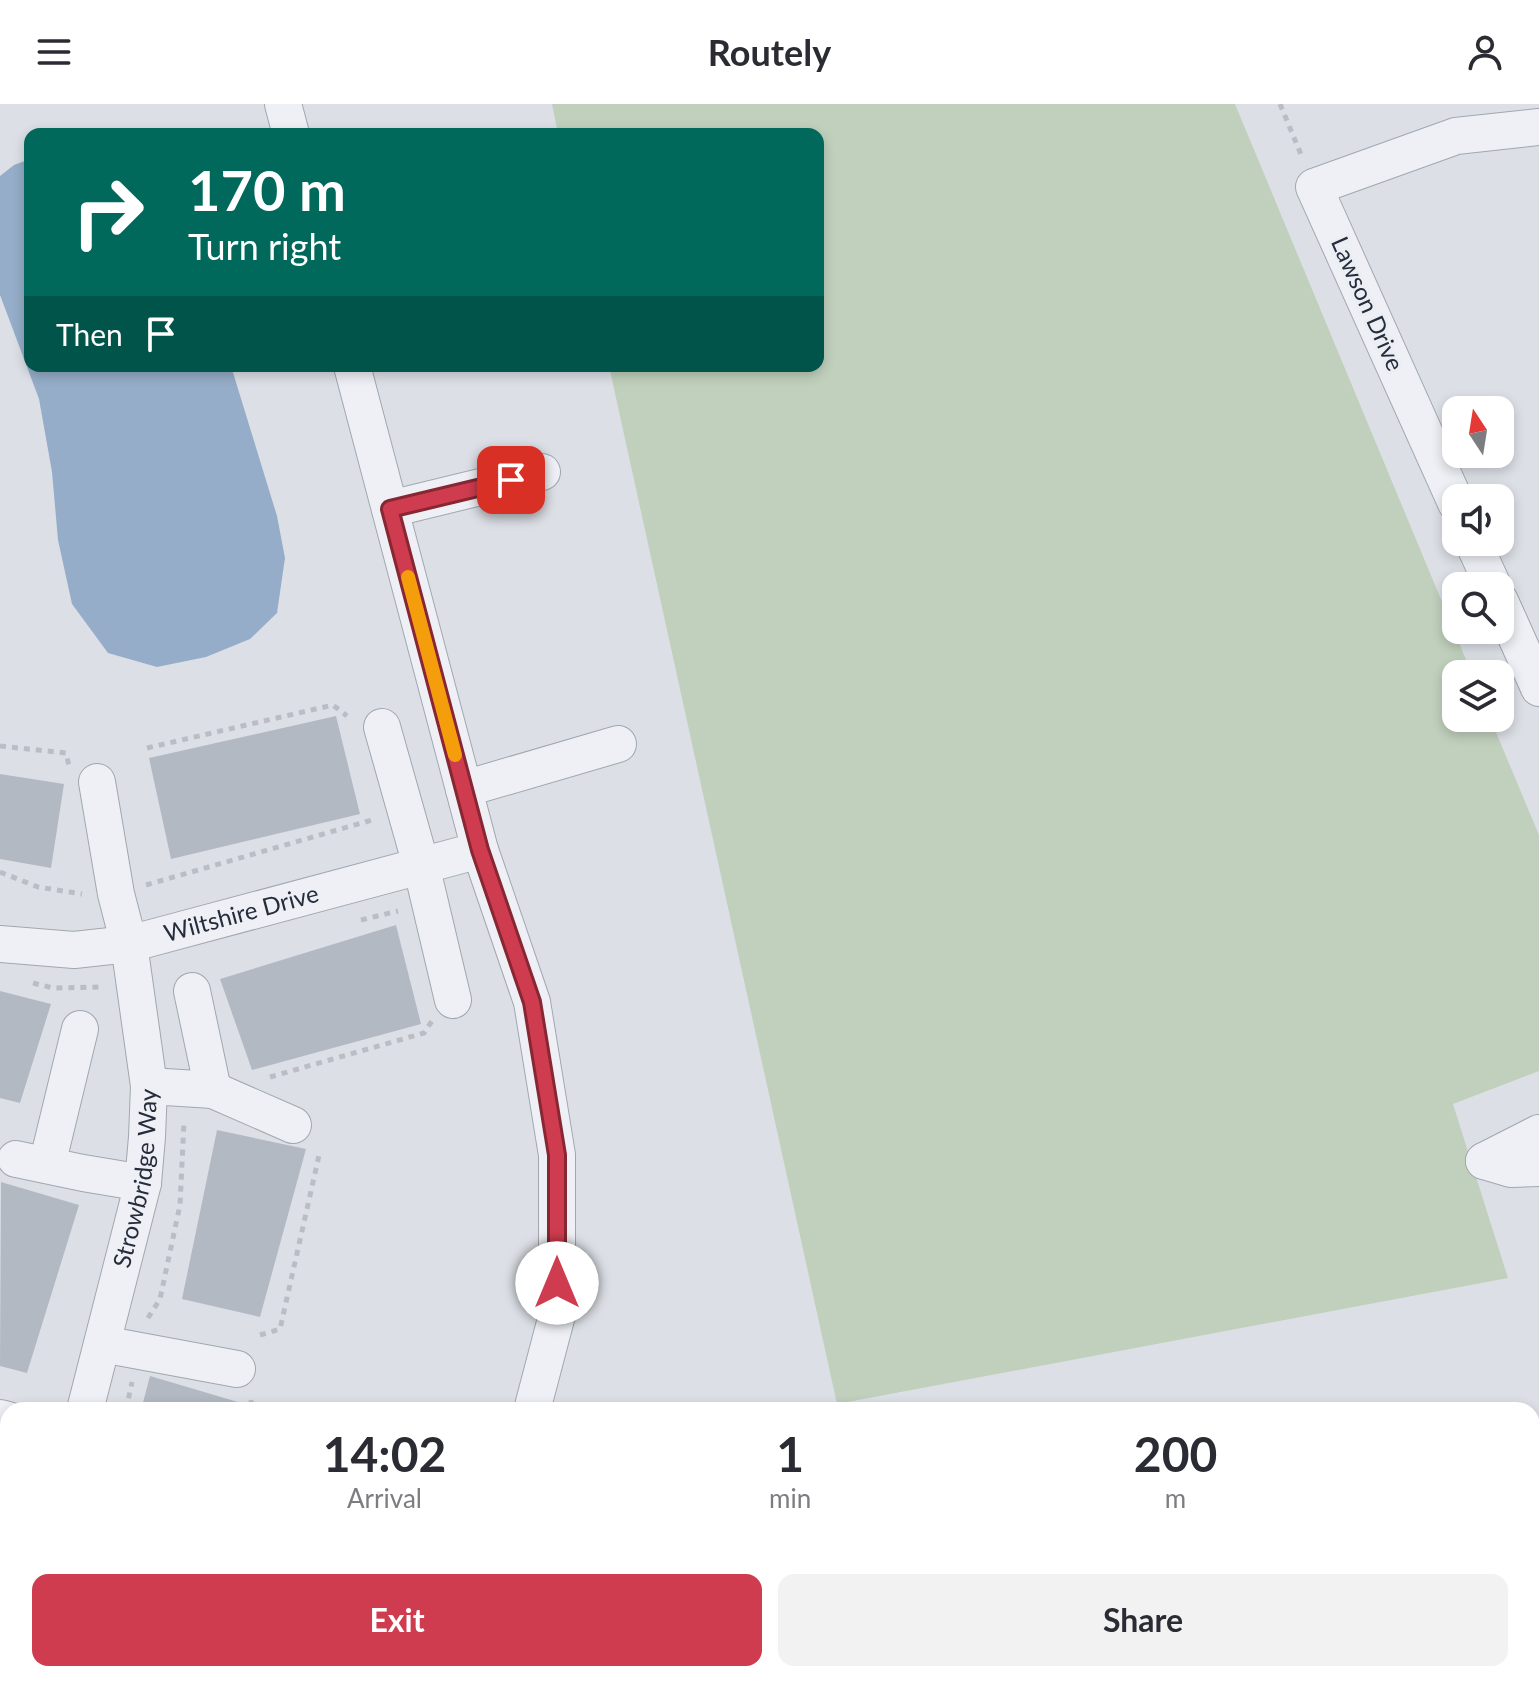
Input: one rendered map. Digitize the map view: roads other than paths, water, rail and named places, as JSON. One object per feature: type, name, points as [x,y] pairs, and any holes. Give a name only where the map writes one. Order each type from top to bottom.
[{"type":"street","points":[[283,104],[289,128]]},
{"type":"street","name":"Lawson Drive","points":[[1447,484],[1314,187],[1456,136],[1539,127]]},
{"type":"street","points":[[354,372],[480,850],[532,1002],[557,1155],[557,1315],[534,1402]]},
{"type":"street","points":[[390,509],[542,472]]},
{"type":"street","points":[[1514,632],[1539,688]]},
{"type":"street","points":[[382,727],[421,865],[444,1009]]},
{"type":"street","points":[[464,789],[618,744]]},
{"type":"street","name":"Strowbridge Way","points":[[84,776],[129,944],[149,1086],[143,1183],[87,1402]]},
{"type":"street","name":"Wiltshire Drive","points":[[0,944],[74,950],[129,944],[480,850]]},
{"type":"street","points":[[192,991],[213,1090]]},
{"type":"street","points":[[80,1029],[31,1162],[143,1183]]},
{"type":"street","points":[[149,1086],[213,1090],[293,1125]]},
{"type":"street","points":[[1539,1133],[1484,1161],[1511,1169],[1539,1168]]},
{"type":"street","points":[[102,1344],[244,1384]]},
{"type":"water","points":[[24,161],[24,359],[0,295],[0,176]]},
{"type":"water","points":[[29,372],[233,372],[277,516],[285,558],[277,613],[250,639],[206,657],[157,667],[108,653],[72,604],[58,540],[52,472],[39,399]]}]
